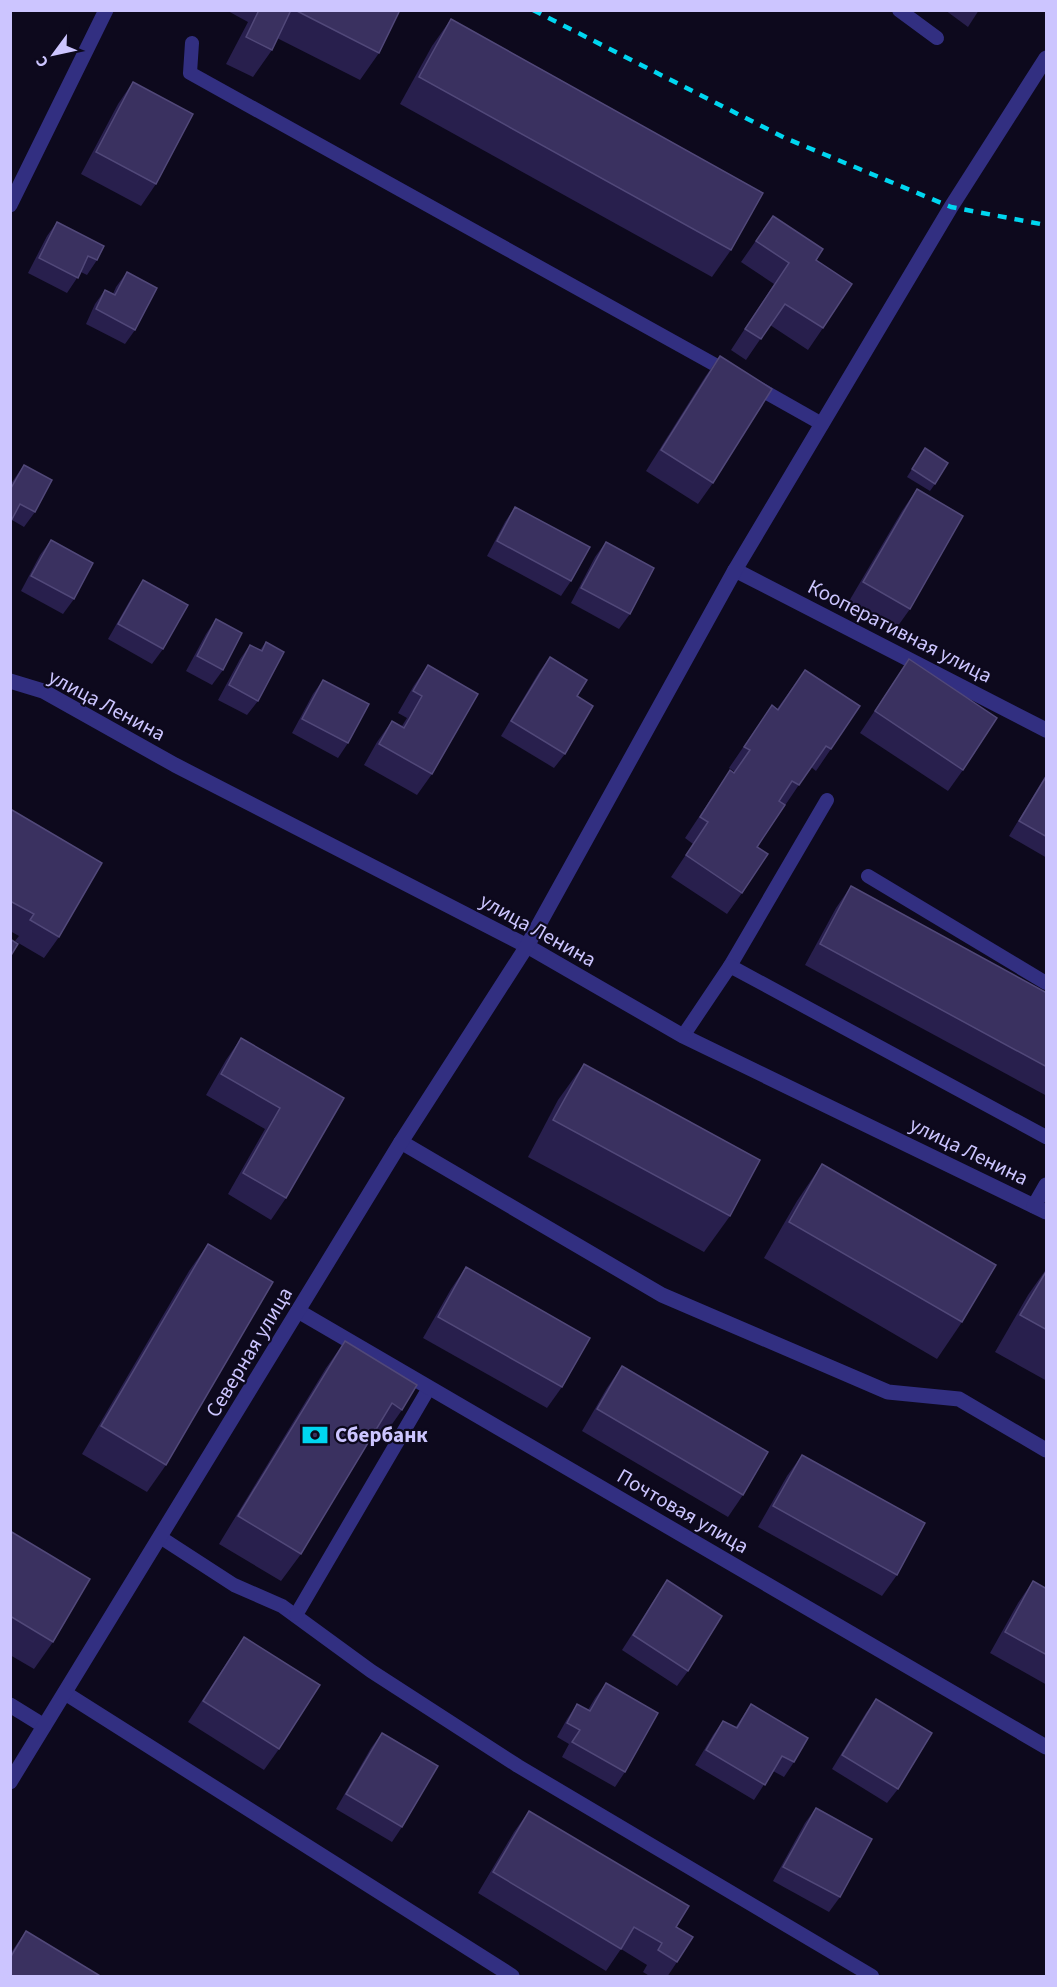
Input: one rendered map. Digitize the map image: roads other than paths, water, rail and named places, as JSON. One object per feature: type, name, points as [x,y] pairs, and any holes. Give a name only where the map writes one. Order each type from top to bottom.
[{"type":"street","points":[[10,205],[106,10]]},
{"type":"street","name":"Северная улица","points":[[10,1782],[401,1142],[526,946],[735,570],[951,207],[1047,58]]},
{"type":"street","name":"Кооперативная улица","points":[[735,570],[1047,730]]},
{"type":"street","name":"улица Ленина","points":[[10,681],[43,692],[175,765],[526,946],[682,1036],[1040,1209]]},
{"type":"street","points":[[401,1142],[662,1295],[888,1392],[958,1399],[1047,1450]]},
{"type":"street","points":[[1040,1209],[1047,1185]]},
{"type":"street","name":"Почтовая улица","points":[[298,1311],[1047,1747]]},
{"type":"street","points":[[65,1694],[512,1977]]},
{"type":"street","points":[[10,1705],[44,1726]]},
{"type":"lane","points":[[899,10],[937,38]]},
{"type":"lane","points":[[192,43],[190,72],[822,424]]},
{"type":"lane","points":[[682,1036],[730,966],[827,800]]},
{"type":"lane","points":[[868,876],[1047,983]]},
{"type":"lane","points":[[730,966],[1047,1137]]},
{"type":"lane","points":[[296,1615],[429,1388]]},
{"type":"lane","points":[[160,1537],[234,1585],[282,1606],[371,1671],[518,1766],[872,1977]]},
{"type":"railway","points":[[533,10],[785,138],[951,207],[1046,225]]},
{"type":"place","name":"Сбербанк","points":[[315,1435]]}]
